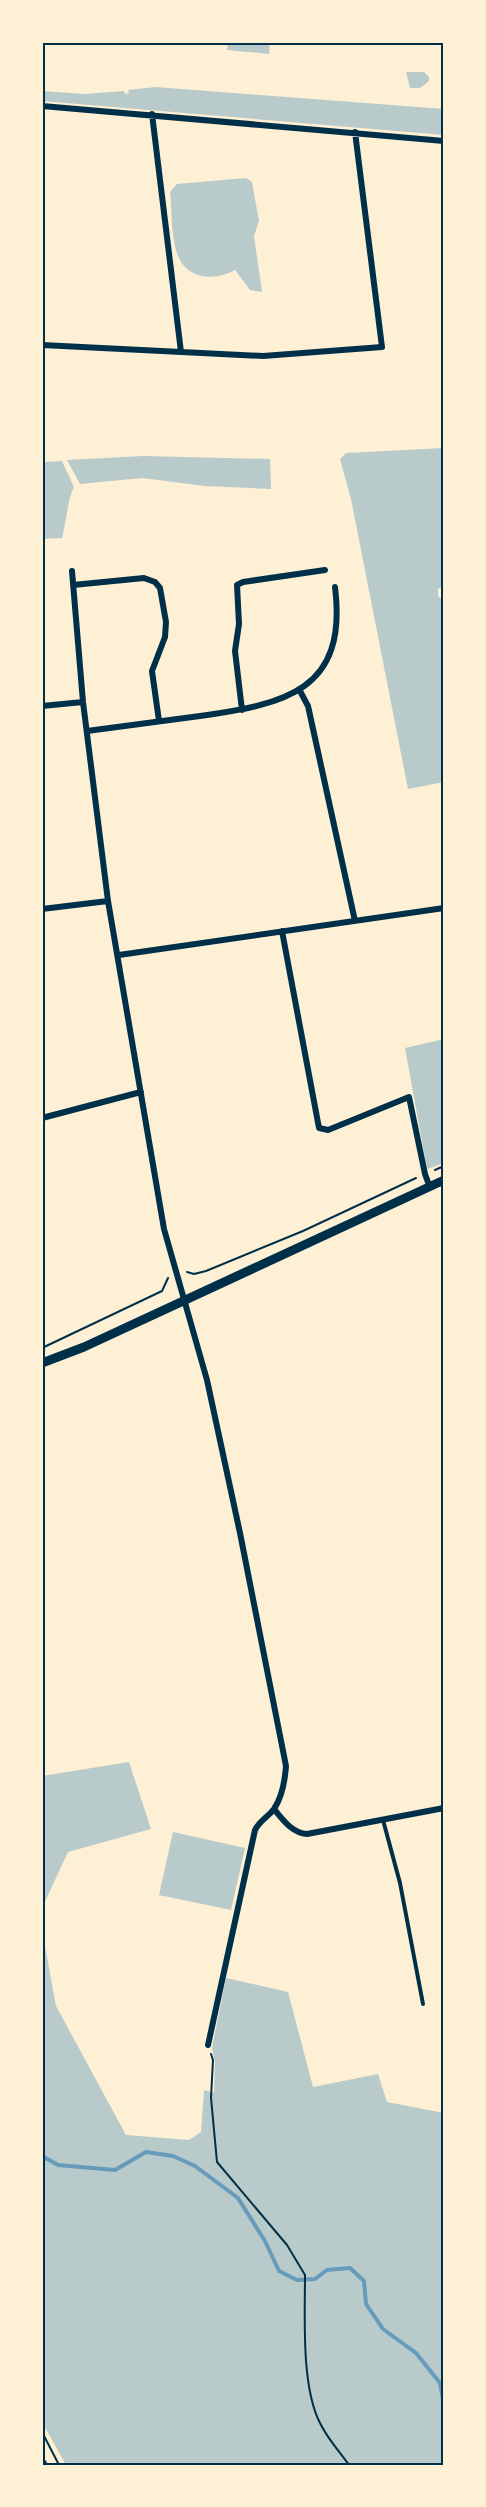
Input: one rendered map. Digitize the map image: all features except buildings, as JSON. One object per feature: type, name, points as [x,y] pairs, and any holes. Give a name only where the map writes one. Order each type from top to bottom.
[{"type":"street","points":[[42,105],[444,141]]},
{"type":"street","points":[[152,114],[181,352]]},
{"type":"street","points":[[42,345],[263,356],[382,347],[355,132]]},
{"type":"street","points":[[242,710],[234,651],[239,624],[237,585],[243,582],[325,570]]},
{"type":"street","points":[[72,571],[83,702],[108,902],[119,955],[164,1229],[207,1380],[247,1566],[286,1766],[284,1785],[274,1809],[265,1816],[255,1830],[208,2045]]},
{"type":"street","points":[[73,585],[144,578],[155,582],[159,588],[166,629],[152,671],[159,721]]},
{"type":"street","points":[[87,731],[242,710],[271,703],[300,691],[322,669],[331,650],[338,609],[335,587]]},
{"type":"street","points":[[300,691],[308,706],[355,921]]},
{"type":"street","points":[[42,706],[83,702]]},
{"type":"street","points":[[42,909],[108,902]]},
{"type":"street","points":[[119,955],[444,908]]},
{"type":"street","points":[[282,931],[319,1128],[328,1130],[409,1097],[429,1185]]},
{"type":"street","points":[[42,1118],[141,1092]]},
{"type":"street","points":[[42,1364],[84,1347],[444,1180]]},
{"type":"street","points":[[274,1809],[292,1828],[299,1833],[307,1834],[444,1808]]},
{"type":"lane","points":[[382,1818],[393,1852],[423,2004]]},
{"type":"path","points":[[183,1272],[194,1274],[206,1271],[303,1231],[444,1166]]},
{"type":"path","points":[[42,1348],[162,1291],[170,1276]]},
{"type":"path","points":[[208,2045],[213,2060],[211,2098],[217,2162],[287,2245],[305,2275],[304,2332],[313,2406],[320,2424],[349,2465]]},
{"type":"path","points":[[42,2432],[59,2465]]},
{"type":"shaded area","points":[[228,42],[270,42],[269,54],[227,50]]},
{"type":"shaded area","points":[[406,72],[424,72],[429,77],[429,81],[420,88],[410,88]]},
{"type":"shaded area","points":[[156,87],[444,109],[444,135],[42,101],[42,91],[85,94],[124,91],[125,94],[129,93],[128,90]]},
{"type":"shaded area","points":[[246,178],[252,182],[259,221],[254,236],[262,292],[250,290],[235,270],[210,277],[193,273],[181,262],[174,239],[170,192],[177,184]]},
{"type":"shaded area","points":[[444,448],[444,586],[438,589],[438,596],[444,602],[444,782],[408,789],[351,499],[340,459],[346,453]]},
{"type":"shaded area","points":[[143,456],[270,459],[271,489],[205,486],[142,478],[80,484],[67,460]]},
{"type":"shaded area","points":[[62,461],[74,487],[62,538],[42,539],[42,462]]},
{"type":"shaded area","points":[[444,1039],[444,1163],[427,1169],[405,1048]]},
{"type":"shaded area","points":[[129,1762],[151,1829],[68,1852],[42,1908],[42,1776]]},
{"type":"shaded area","points":[[173,1832],[245,1848],[231,1910],[159,1895]]},
{"type":"shaded area","points":[[42,1930],[56,2006],[126,2135],[189,2140],[201,2132],[204,2090],[214,2093],[215,2062],[212,2048],[226,1978],[288,1992],[313,2087],[378,2074],[387,2102],[444,2113],[444,2465],[66,2465],[42,2422]]},
{"type":"waterway","points":[[42,2156],[58,2165],[115,2170],[146,2152],[173,2156],[195,2166],[238,2198],[265,2241],[279,2271],[297,2280],[315,2279],[327,2270],[350,2268],[364,2281],[366,2304],[383,2329],[416,2353],[440,2383],[444,2405]]}]
